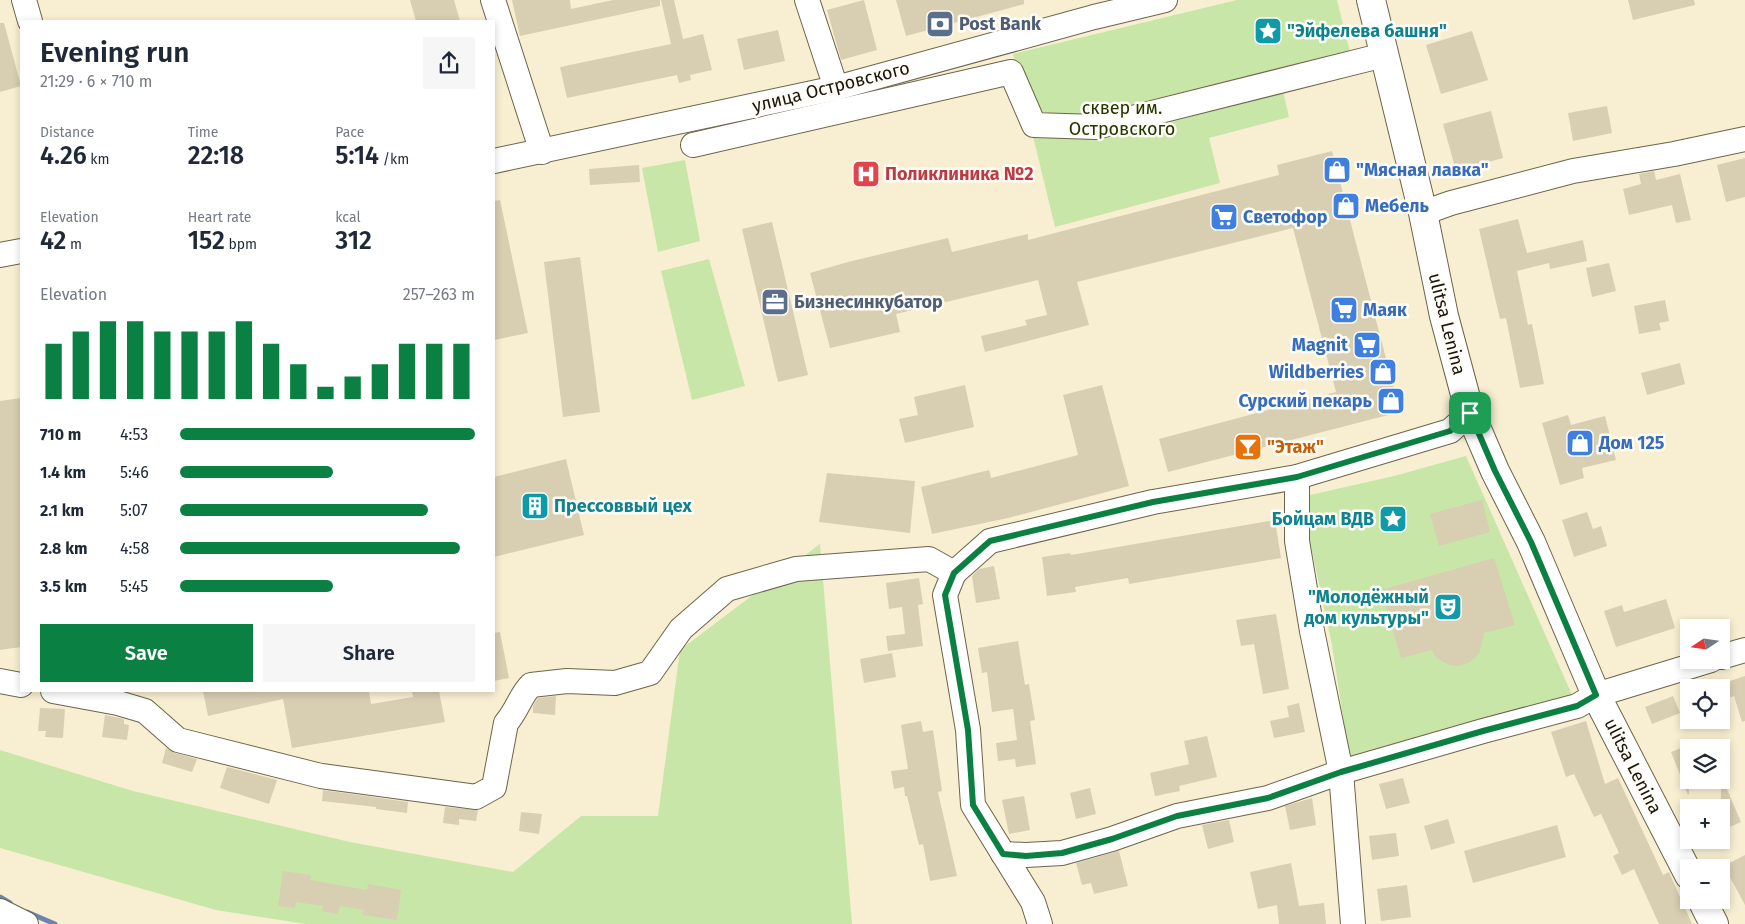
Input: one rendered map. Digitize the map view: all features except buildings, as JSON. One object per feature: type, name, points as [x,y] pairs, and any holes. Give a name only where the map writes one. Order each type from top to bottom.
[{"type":"main road","name":"ulitsa Lenina","points":[[1371,0],[1423,213],[1444,316],[1470,413],[1495,471],[1531,542],[1596,695],[1681,859]]},
{"type":"main road","points":[[1706,909],[1714,924]]},
{"type":"street","points":[[24,0],[30,20]]},
{"type":"street","points":[[493,0],[542,152]]},
{"type":"street","points":[[807,0],[836,88]]},
{"type":"street","name":"улица Островского","points":[[495,161],[836,88],[1092,9],[1165,0]]},
{"type":"street","points":[[693,145],[1011,72],[1034,124],[1096,127],[1384,55]]},
{"type":"street","points":[[1423,213],[1451,203],[1573,170],[1674,154],[1745,139]]},
{"type":"street","points":[[0,254],[20,251]]},
{"type":"street","points":[[1040,924],[1033,902],[973,805],[968,730],[945,595],[954,573],[990,541],[1153,502],[1297,477],[1450,431],[1470,413]]},
{"type":"street","points":[[1297,477],[1297,541],[1312,631],[1341,772],[1352,924]]},
{"type":"street","points":[[58,692],[118,703],[145,711],[178,740],[321,776],[476,797],[494,787],[506,722],[513,715],[523,693],[531,685],[566,681],[615,684],[650,673],[681,629],[727,589],[796,569],[930,559],[954,573]]},
{"type":"street","points":[[1730,654],[1745,650]]},
{"type":"street","points":[[1003,854],[1026,856],[1062,853],[1112,839],[1177,816],[1268,798],[1341,772],[1577,706],[1596,695],[1681,669]]},
{"type":"street","points":[[0,682],[20,685]]},
{"type":"street","points":[[0,911],[26,924]]},
{"type":"green space","name":"сквер им. Островского","points":[[1237,0],[1337,0],[1355,72],[1283,91],[1289,117],[1209,138],[1220,183],[1055,227],[1013,54]]},
{"type":"green space","points":[[685,160],[700,241],[658,252],[642,168]]},
{"type":"green space","points":[[709,259],[745,386],[692,400],[661,271]]},
{"type":"green space","points":[[1466,456],[1577,706],[1350,763],[1332,645],[1307,527],[1310,495],[1394,476]]},
{"type":"green space","points":[[820,544],[852,924],[306,924],[216,910],[0,848],[0,750],[133,791],[350,842],[513,872],[581,816],[658,816],[680,650]]},
{"type":"waterway","points":[[0,897],[10,903]]},
{"type":"waterway","points":[[27,912],[55,924]]},
{"type":"place","name":"Post Bank","points":[[940,24]]},
{"type":"place","name":"\"Эйфелева башня\"","points":[[1268,31]]},
{"type":"place","name":"\"Мясная лавка\"","points":[[1337,170]]},
{"type":"place","name":"Поликлиника №2","points":[[866,174]]},
{"type":"place","name":"Мебель","points":[[1346,206]]},
{"type":"place","name":"Светофор","points":[[1224,217]]},
{"type":"place","name":"Бизнесинкубатор","points":[[775,302]]},
{"type":"place","name":"Maяк","points":[[1344,310]]},
{"type":"place","name":"Magnit","points":[[1367,345]]},
{"type":"place","name":"Wildberries","points":[[1383,372]]},
{"type":"place","name":"Сурский пекарь","points":[[1391,401]]},
{"type":"place","name":"Дом 125","points":[[1580,443]]},
{"type":"place","name":"\"Этаж\"","points":[[1248,447]]},
{"type":"place","name":"Прессоввый цех","points":[[535,506]]},
{"type":"place","name":"Бойцам ВДВ","points":[[1393,519]]},
{"type":"place","name":"\"Молодёжный дом культуры\"","points":[[1448,607]]},
{"type":"route","points":[[1470,413],[1495,471],[1531,542],[1596,695],[1577,706],[1341,772],[1268,798],[1177,816],[1112,839],[1062,853],[1026,856],[1003,854],[973,805],[968,730],[945,595],[954,573],[990,541],[1153,502],[1297,477],[1450,431],[1470,413]]}]
